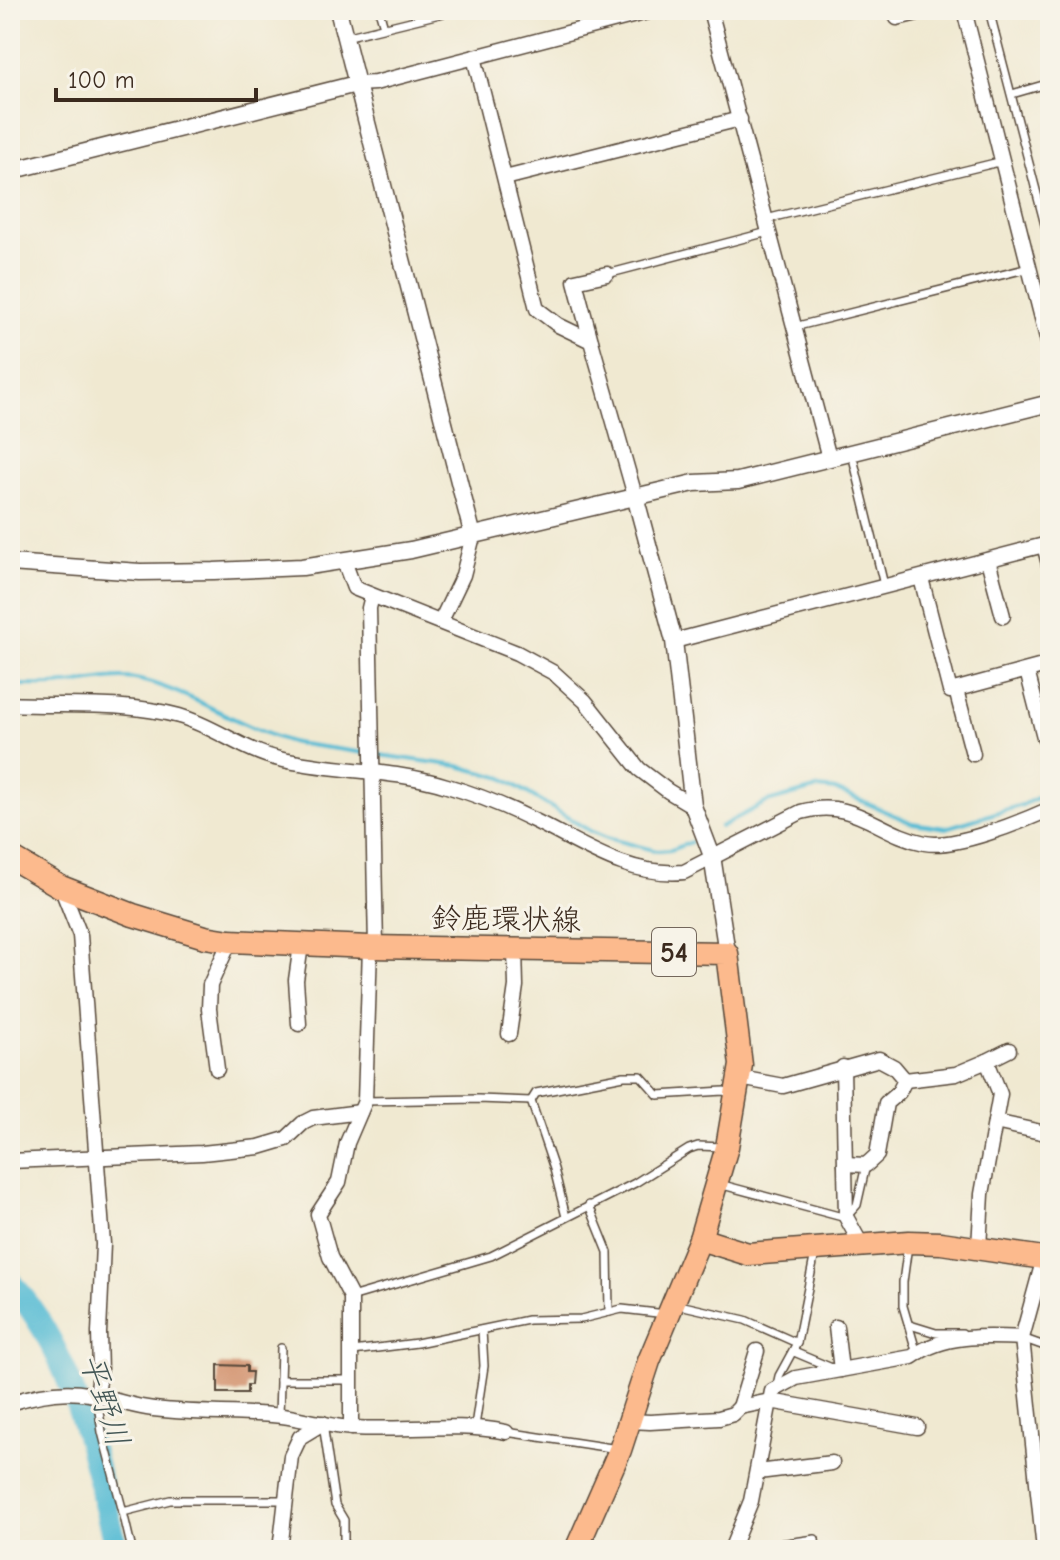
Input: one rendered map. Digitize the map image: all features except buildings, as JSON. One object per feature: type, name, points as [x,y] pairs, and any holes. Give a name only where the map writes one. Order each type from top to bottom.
[{"type":"main road","name":"鈴鹿環状線","points":[[10,857],[61,887],[166,927],[230,941],[373,947],[727,953]]},
{"type":"main road","name":"54","points":[[576,1550],[620,1450],[649,1361],[700,1239],[727,1147],[741,1049],[727,953]]},
{"type":"main road","points":[[700,1239],[748,1254],[909,1242],[959,1244],[1047,1259]]},
{"type":"street","points":[[338,10],[473,536],[463,575],[441,621]]},
{"type":"street","points":[[10,171],[356,84],[375,83],[655,10]]},
{"type":"street","points":[[710,10],[829,458]]},
{"type":"street","points":[[897,18],[930,10]]},
{"type":"street","points":[[964,10],[1050,350]]},
{"type":"street","points":[[474,57],[537,309],[558,325],[591,341]]},
{"type":"street","points":[[505,178],[740,119]]},
{"type":"street","points":[[607,274],[575,281],[674,641],[693,806],[712,856],[727,953]]},
{"type":"street","points":[[10,563],[140,572],[302,567],[344,561],[473,536],[694,483],[738,481],[1050,403]]},
{"type":"street","points":[[674,641],[1047,545],[1050,568]]},
{"type":"street","points":[[988,560],[1003,616]]},
{"type":"street","points":[[344,561],[354,588],[517,653],[554,673],[585,701],[639,769],[693,806]]},
{"type":"street","points":[[921,578],[950,691],[1050,664]]},
{"type":"street","points":[[351,1428],[351,1297],[330,1257],[318,1214],[339,1182],[347,1143],[362,1106],[373,947],[373,734],[369,608],[372,596]]},
{"type":"street","points":[[1027,671],[1044,737]]},
{"type":"street","points":[[956,690],[973,754]]},
{"type":"street","points":[[10,704],[121,706],[182,717],[270,756],[373,768],[448,786],[532,819],[593,852],[624,864],[661,871],[684,872],[801,812],[817,808],[835,807],[912,840],[943,845],[1018,823],[1050,809]]},
{"type":"street","points":[[61,887],[80,935],[104,1274],[92,1395]]},
{"type":"street","points":[[217,1069],[209,1009],[210,985],[230,941]]},
{"type":"street","points":[[299,1024],[296,980],[301,945]]},
{"type":"street","points":[[509,1034],[516,986],[515,949]]},
{"type":"street","points":[[905,1080],[956,1074],[1009,1050]]},
{"type":"street","points":[[737,1087],[783,1086],[879,1059],[894,1067],[905,1080]]},
{"type":"street","points":[[979,1248],[982,1194],[1000,1094],[987,1061]]},
{"type":"street","points":[[843,1067],[846,1218],[862,1246]]},
{"type":"street","points":[[845,1164],[866,1165],[877,1155],[886,1103],[899,1092],[905,1080]]},
{"type":"street","points":[[10,1161],[202,1153],[259,1147],[286,1139],[313,1118],[362,1106]]},
{"type":"street","points":[[995,1122],[1050,1134]]},
{"type":"street","points":[[1044,1550],[1022,1338],[1047,1259]]},
{"type":"street","points":[[836,1327],[840,1371]]},
{"type":"street","points":[[630,1421],[719,1418],[773,1394],[796,1378],[917,1354],[920,1350],[946,1341],[982,1336],[1022,1338]]},
{"type":"street","points":[[740,1407],[757,1351]]},
{"type":"street","points":[[10,1403],[60,1392],[92,1395],[146,1408],[279,1416],[351,1428],[475,1426],[506,1432]]},
{"type":"street","points":[[773,1394],[917,1427]]},
{"type":"street","points":[[731,1550],[751,1501],[773,1394]]},
{"type":"street","points":[[280,1550],[291,1456],[300,1437],[323,1423]]},
{"type":"street","points":[[758,1472],[832,1463]]},
{"type":"lane","points":[[379,10],[384,27]]},
{"type":"lane","points":[[344,37],[456,10]]},
{"type":"lane","points":[[989,10],[1050,244]]},
{"type":"lane","points":[[1012,94],[1050,83]]},
{"type":"lane","points":[[607,274],[1003,161]]},
{"type":"lane","points":[[794,327],[1030,268]]},
{"type":"lane","points":[[854,462],[885,587]]},
{"type":"lane","points":[[531,1101],[536,1093],[624,1076],[641,1076],[658,1095],[724,1091],[737,1087]]},
{"type":"lane","points":[[362,1106],[478,1099],[531,1101]]},
{"type":"lane","points":[[531,1101],[566,1217]]},
{"type":"lane","points":[[351,1297],[491,1256],[635,1183],[689,1149],[698,1146],[727,1147]]},
{"type":"lane","points":[[716,1183],[846,1218],[857,1205],[866,1165]]},
{"type":"lane","points":[[589,1205],[608,1252],[609,1312]]},
{"type":"lane","points":[[909,1242],[902,1294],[917,1354]]},
{"type":"lane","points":[[773,1394],[795,1348],[815,1251]]},
{"type":"lane","points":[[353,1351],[417,1343],[528,1320],[581,1319],[629,1309],[671,1309],[745,1320],[840,1371]]},
{"type":"lane","points":[[910,1325],[936,1333],[970,1332],[982,1336]]},
{"type":"lane","points":[[475,1426],[484,1366],[482,1330]]},
{"type":"lane","points":[[1022,1338],[1050,1348]]},
{"type":"lane","points":[[279,1416],[281,1348]]},
{"type":"lane","points":[[280,1380],[352,1380]]},
{"type":"lane","points":[[92,1395],[132,1550]]},
{"type":"lane","points":[[323,1423],[335,1505],[344,1520],[344,1550]]},
{"type":"lane","points":[[506,1432],[620,1450]]},
{"type":"lane","points":[[123,1512],[170,1500],[284,1500]]},
{"type":"lane","points":[[738,1550],[815,1539],[816,1550]]},
{"type":"waterway","points":[[10,685],[59,685],[122,678],[140,680],[179,693],[255,729],[294,743],[458,766],[503,778],[590,831],[607,838],[657,851],[671,850],[691,842]]},
{"type":"waterway","points":[[720,827],[767,802],[818,788],[836,790],[912,823],[946,828],[1022,805],[1050,792]]},
{"type":"waterway","name":"平野川","points":[[10,1282],[33,1311],[66,1375],[90,1444],[117,1550]]}]
